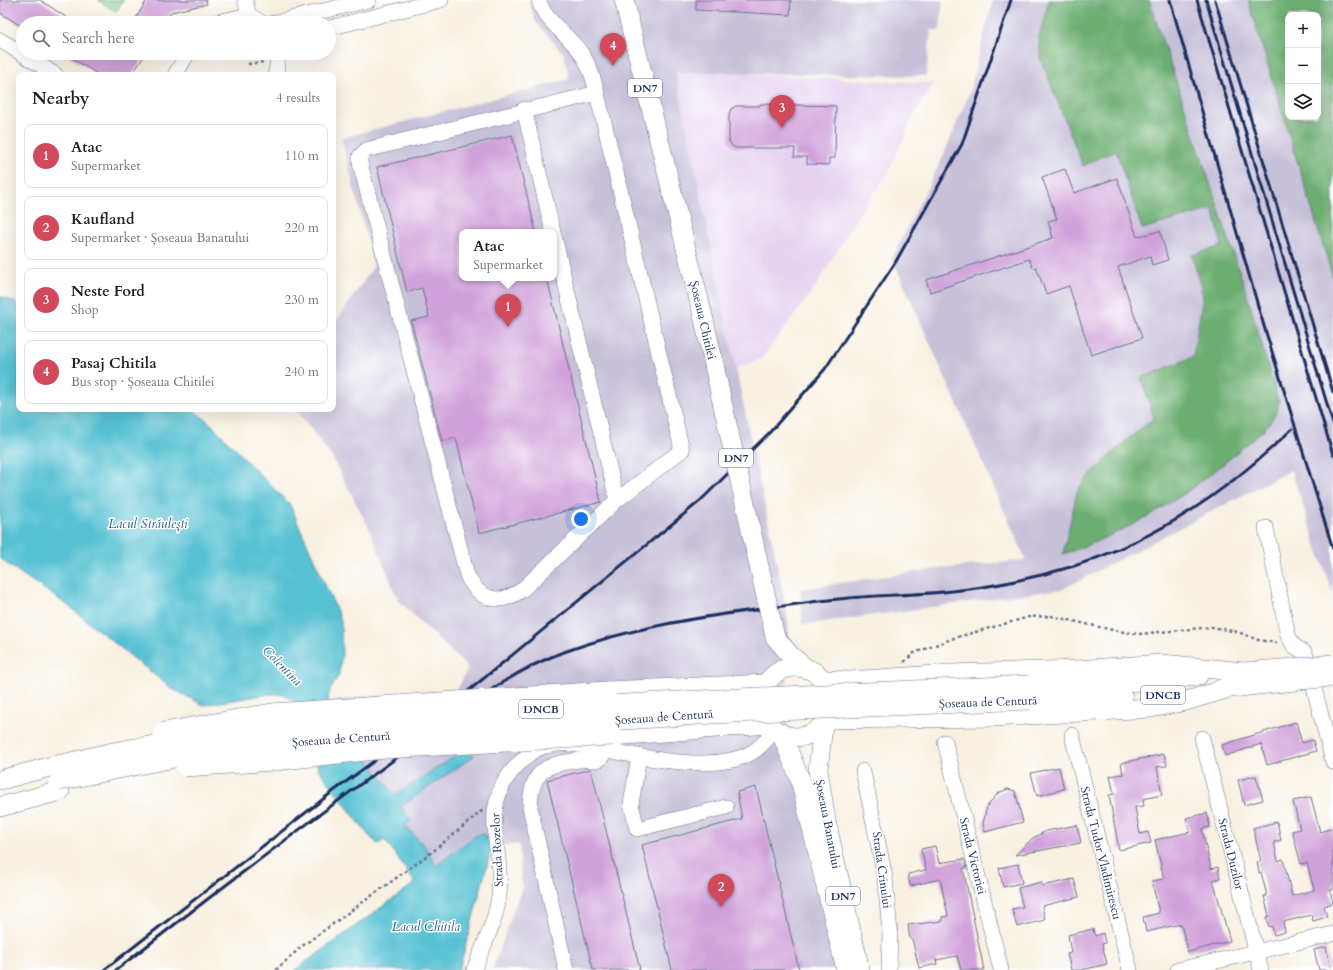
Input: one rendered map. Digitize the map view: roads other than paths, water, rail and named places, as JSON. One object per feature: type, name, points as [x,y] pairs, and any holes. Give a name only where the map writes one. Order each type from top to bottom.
[{"type":"main road","name":"Șoseaua Chitilei","points":[[623,2],[703,316],[775,637],[769,680]]},
{"type":"main road","name":"Șoseaua Chitilei","points":[[775,637],[790,655],[807,669]]},
{"type":"main road","points":[[823,680],[849,681],[951,674],[1076,670],[1162,664],[1244,672]]},
{"type":"main road","name":"Șoseaua de Centură","points":[[0,797],[58,773],[126,749],[270,729],[384,719],[710,699],[1030,692],[1154,695],[1233,687],[1298,670],[1333,664]]},
{"type":"main road","points":[[0,807],[58,773],[196,725],[272,713],[769,680],[785,668],[793,667],[807,669]]},
{"type":"main road","name":"DN7","points":[[807,669],[823,680],[830,696],[831,708],[824,722]]},
{"type":"main road","name":"Șoseaua de Centură","points":[[1030,692],[1244,672],[1298,670],[1333,677]]},
{"type":"main road","name":"DN7","points":[[769,680],[761,700],[764,717],[775,729]]},
{"type":"main road","points":[[0,770],[58,773],[141,773],[385,749],[610,743],[775,729],[790,736],[808,735],[824,722],[992,717],[1151,708],[1186,702],[1233,687]]},
{"type":"main road","name":"Șoseaua Banatului","points":[[824,722],[818,770],[826,821],[860,970]]},
{"type":"main road","name":"Șoseaua Banatului","points":[[775,729],[800,779],[846,970]]},
{"type":"main road","name":"Șoseaua de Centură","points":[[0,780],[58,773]]},
{"type":"street","points":[[244,16],[249,15],[245,0]]},
{"type":"street","points":[[302,16],[369,0]]},
{"type":"street","points":[[336,26],[441,0]]},
{"type":"street","points":[[539,0],[542,10],[582,53],[588,64],[596,93],[682,450],[617,500],[513,597],[502,600],[490,598],[479,592],[471,584],[467,575],[360,162],[360,156],[366,150],[524,109],[596,93]]},
{"type":"street","points":[[0,40],[16,50]]},
{"type":"street","points":[[32,60],[51,72]]},
{"type":"street","points":[[177,72],[184,60]]},
{"type":"street","points":[[276,72],[277,60]]},
{"type":"street","points":[[524,109],[552,229]]},
{"type":"street","points":[[557,249],[617,500]]},
{"type":"street","points":[[1266,528],[1288,636],[1294,646],[1305,653],[1298,670],[1333,762]]},
{"type":"street","points":[[566,970],[530,807],[530,792],[539,772],[548,767],[580,760],[600,759],[610,743],[639,756],[683,761],[730,761],[750,754],[763,744],[775,729]]},
{"type":"street","name":"Strada Tudor Vladimirescu","points":[[1072,735],[1130,970]]},
{"type":"street","name":"Strada Duzilor","points":[[1202,738],[1260,970]]},
{"type":"street","name":"Strada Victoriei","points":[[945,742],[1001,970]]},
{"type":"street","name":"Strada Rozelor","points":[[474,970],[492,923],[499,897],[499,865],[494,819],[496,799],[502,786],[515,768],[528,755],[538,749],[569,744],[610,743]]},
{"type":"street","points":[[639,756],[630,804],[637,829],[726,808]]},
{"type":"street","name":"Strada Crinului","points":[[863,771],[885,877],[890,933],[889,970]]},
{"type":"street","points":[[1178,970],[1333,934]]},
{"type":"water","name":"Lacul Străulești","points":[[0,296],[16,303],[16,412],[195,412],[208,421],[290,505],[341,620],[342,655],[339,674],[329,693],[328,701],[354,743],[395,795],[468,748],[474,756],[401,806],[411,821],[405,825],[425,847],[436,866],[475,836],[483,833],[492,847],[459,970],[295,970],[415,883],[385,840],[378,844],[369,836],[319,770],[294,701],[284,695],[270,694],[204,705],[172,689],[67,605],[0,559]]},
{"type":"railway","points":[[104,970],[331,793],[472,688],[700,501],[770,432],[825,369],[895,263],[962,144],[1011,0]]},
{"type":"railway","points":[[1170,0],[1260,313],[1333,549]]},
{"type":"railway","points":[[1197,0],[1333,455]]},
{"type":"railway","points":[[1206,0],[1333,424]]},
{"type":"railway","points":[[1215,0],[1333,392]]},
{"type":"railway","points":[[116,970],[267,854],[454,716],[505,681],[542,661],[587,644],[664,624],[743,611],[829,600],[931,593],[976,588],[1025,579],[1074,566],[1106,554],[1164,527],[1191,510],[1242,473],[1292,429]]},
{"type":"place","name":"Pasaj Chitila","points":[[613,66]]},
{"type":"place","name":"Neste Ford","points":[[782,128]]},
{"type":"place","name":"Atac","points":[[508,327]]},
{"type":"place","name":"Kaufland","points":[[721,907]]},
{"type":"water label","name":"Colentina","points":[[282,666]]},
{"type":"water label","name":"Lacul Chitila","points":[[426,927]]}]
